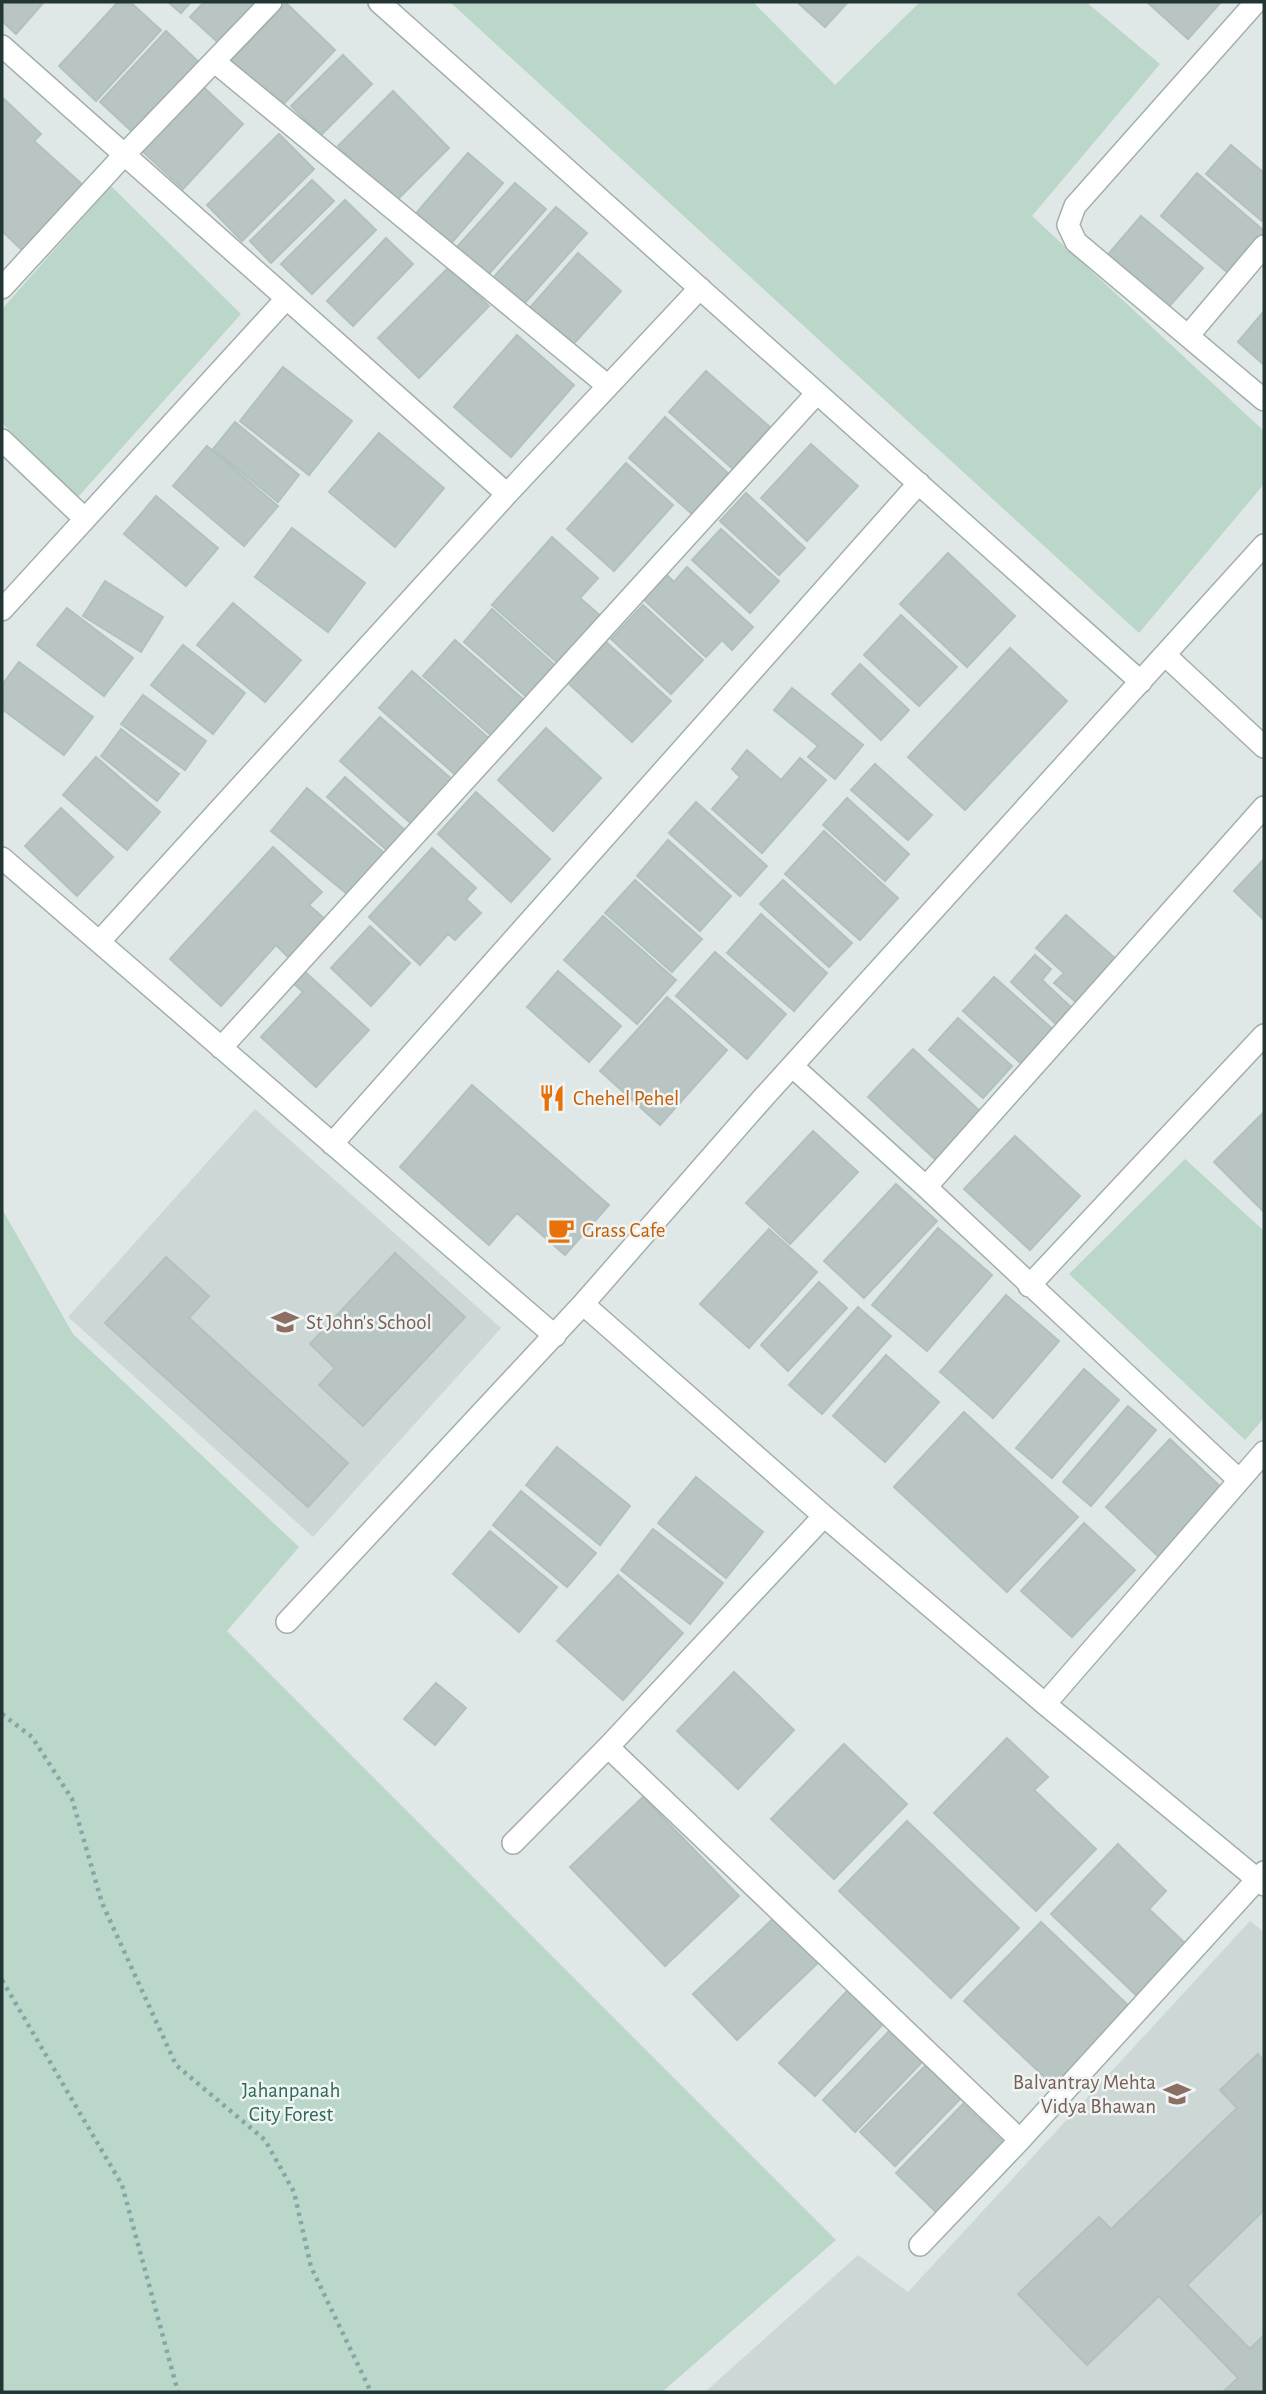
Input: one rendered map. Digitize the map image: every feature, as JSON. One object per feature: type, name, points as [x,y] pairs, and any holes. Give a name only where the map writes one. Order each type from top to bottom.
[{"type":"street","points":[[2,288],[124,155],[271,2]]},
{"type":"street","points":[[379,2],[1141,682]]},
{"type":"street","points":[[1256,2],[1075,206],[1068,225],[1076,242],[1264,400]]},
{"type":"street","points":[[2,46],[507,494]]},
{"type":"street","points":[[215,62],[608,386]]},
{"type":"street","points":[[1188,336],[1264,246]]},
{"type":"street","points":[[99,942],[507,494],[700,288]]},
{"type":"street","points":[[2,610],[286,299]]},
{"type":"street","points":[[221,1048],[817,393]]},
{"type":"street","points":[[2,440],[85,519]]},
{"type":"street","points":[[332,1144],[919,483]]},
{"type":"street","points":[[288,1622],[555,1336],[792,1066],[1264,545]]},
{"type":"street","points":[[1165,655],[1264,747]]},
{"type":"street","points":[[926,1187],[1264,807]]},
{"type":"street","points":[[2,858],[555,1336]]},
{"type":"street","points":[[1029,1286],[1264,1035]]},
{"type":"street","points":[[792,1066],[926,1187],[1239,1480]]},
{"type":"street","points":[[583,1304],[824,1516],[1045,1704],[1262,1879],[920,2245]]},
{"type":"street","points":[[1045,1704],[1264,1452]]},
{"type":"street","points":[[513,1843],[608,1747],[824,1516]]},
{"type":"street","points":[[608,1747],[1020,2140]]},
{"type":"path","points":[[2,1714],[32,1737],[72,1799],[103,1903],[176,2065],[265,2140],[294,2192],[311,2267],[371,2392]]},
{"type":"path","points":[[2,1980],[122,2185],[178,2392]]},
{"type":"shaded area","name":"St John's School","points":[[255,1109],[501,1328],[313,1537],[68,1317]]},
{"type":"shaded area","name":"Balvantray Mehta Vidya Bhawan","points":[[1250,1921],[1264,1932],[1264,2392],[705,2392],[858,2255],[908,2292]]},
{"type":"green space","points":[[450,2],[753,2],[835,85],[920,2],[1086,2],[1160,64],[1032,216],[1264,431],[1264,484],[1139,633]]},
{"type":"green space","points":[[111,186],[241,314],[78,497],[2,423],[2,309]]},
{"type":"green space","points":[[1185,1159],[1264,1231],[1264,1418],[1245,1440],[1069,1274]]},
{"type":"green space","name":"Jahanpanah City Forest","points":[[2,1209],[73,1334],[299,1547],[227,1631],[836,2240],[662,2392],[2,2392]]},
{"type":"building","points":[[2,2],[44,2],[16,34],[2,21]]},
{"type":"building","points":[[118,2],[130,2],[161,30],[96,101],[59,66]]},
{"type":"building","points":[[168,2],[191,2],[181,13]]},
{"type":"building","points":[[204,2],[263,2],[222,46],[190,17]]},
{"type":"building","points":[[797,2],[848,2],[825,27]]},
{"type":"building","points":[[1147,2],[1221,2],[1188,39]]},
{"type":"building","points":[[286,3],[335,50],[276,112],[226,66]]},
{"type":"building","points":[[166,31],[204,67],[139,138],[100,102]]},
{"type":"building","points":[[343,55],[372,84],[321,135],[291,106]]},
{"type":"building","points":[[199,83],[243,124],[183,189],[139,148]]},
{"type":"building","points":[[393,91],[449,148],[395,202],[338,146]]},
{"type":"building","points":[[4,99],[41,134],[34,141],[83,185],[23,251],[2,231]]},
{"type":"building","points":[[279,134],[314,169],[242,241],[207,205]]},
{"type":"building","points":[[1231,145],[1264,173],[1262,221],[1206,174]]},
{"type":"building","points":[[468,153],[503,183],[448,247],[413,217]]},
{"type":"building","points":[[1197,173],[1264,231],[1264,242],[1234,278],[1161,216]]},
{"type":"building","points":[[312,180],[334,201],[271,263],[250,241]]},
{"type":"building","points":[[515,183],[546,209],[487,276],[456,248]]},
{"type":"building","points":[[345,200],[376,230],[312,294],[281,264]]},
{"type":"building","points":[[556,207],[587,233],[523,305],[493,278]]},
{"type":"building","points":[[1141,216],[1203,268],[1166,310],[1105,258]]},
{"type":"building","points":[[386,238],[413,264],[353,326],[327,301]]},
{"type":"building","points":[[578,253],[621,291],[570,348],[528,310]]},
{"type":"building","points":[[449,267],[489,306],[419,378],[378,338]]},
{"type":"building","points":[[1264,311],[1264,365],[1238,342]]},
{"type":"building","points":[[517,335],[574,385],[511,457],[454,407]]},
{"type":"building","points":[[283,367],[352,421],[309,475],[240,421]]},
{"type":"building","points":[[706,371],[770,427],[733,469],[669,412]]},
{"type":"building","points":[[665,417],[728,473],[692,514],[629,458]]},
{"type":"building","points":[[235,422],[299,475],[278,502],[213,449]]},
{"type":"building","points":[[379,433],[444,488],[395,547],[329,492]]},
{"type":"building","points":[[811,444],[858,486],[807,541],[761,498]]},
{"type":"building","points":[[207,446],[278,506],[244,546],[173,486]]},
{"type":"building","points":[[626,463],[673,505],[614,571],[567,529]]},
{"type":"building","points":[[746,493],[805,548],[779,575],[720,521]]},
{"type":"building","points":[[156,496],[218,548],[186,586],[124,534]]},
{"type":"building","points":[[292,528],[365,583],[328,632],[255,577]]},
{"type":"building","points":[[721,529],[779,581],[750,613],[692,560]]},
{"type":"building","points":[[552,537],[598,578],[580,598],[602,617],[560,665],[492,605]]},
{"type":"building","points":[[948,553],[1015,616],[967,667],[900,604]]},
{"type":"building","points":[[687,567],[753,627],[732,650],[722,640],[706,657],[642,598],[665,573],[674,582]]},
{"type":"building","points":[[105,581],[163,617],[141,652],[83,616]]},
{"type":"building","points":[[233,603],[301,660],[265,702],[197,645]]},
{"type":"building","points":[[643,605],[703,660],[671,694],[611,639]]},
{"type":"building","points":[[67,608],[133,658],[104,696],[37,645]]},
{"type":"building","points":[[492,609],[557,667],[529,699],[464,642]]},
{"type":"building","points":[[901,615],[957,667],[919,706],[864,655]]},
{"type":"building","points":[[455,640],[524,700],[492,736],[423,676]]},
{"type":"building","points":[[605,641],[671,701],[632,742],[567,682]]},
{"type":"building","points":[[183,645],[245,693],[213,734],[151,685]]},
{"type":"building","points":[[1010,648],[1067,701],[965,810],[908,757]]},
{"type":"building","points":[[19,662],[93,717],[64,755],[2,709],[2,685]]},
{"type":"building","points":[[860,664],[909,710],[881,740],[832,694]]},
{"type":"building","points":[[412,671],[491,740],[458,777],[379,708]]},
{"type":"building","points":[[792,688],[863,745],[835,779],[808,757],[818,746],[774,710]]},
{"type":"building","points":[[143,695],[206,741],[185,770],[121,724]]},
{"type":"building","points":[[380,717],[454,781],[414,826],[340,761]]},
{"type":"building","points":[[546,728],[601,778],[553,831],[498,780]]},
{"type":"building","points":[[121,729],[179,774],[157,801],[101,756]]},
{"type":"building","points":[[747,750],[781,780],[800,758],[826,780],[762,853],[712,809],[740,777],[732,769]]},
{"type":"building","points":[[96,757],[160,812],[127,850],[63,795]]},
{"type":"building","points":[[875,764],[932,815],[908,840],[851,790]]},
{"type":"building","points":[[345,777],[407,832],[389,852],[327,797]]},
{"type":"building","points":[[307,788],[388,856],[352,898],[271,831]]},
{"type":"building","points":[[476,792],[550,859],[511,902],[438,834]]},
{"type":"building","points":[[847,798],[909,854],[885,881],[823,825]]},
{"type":"building","points":[[696,802],[767,866],[740,896],[669,833]]},
{"type":"building","points":[[61,808],[113,857],[77,896],[25,846]]},
{"type":"building","points":[[824,831],[898,898],[860,940],[785,874]]},
{"type":"building","points":[[668,840],[731,896],[700,931],[637,876]]},
{"type":"building","points":[[273,847],[322,892],[309,905],[325,919],[289,958],[276,945],[221,1006],[170,959]]},
{"type":"building","points":[[432,848],[476,888],[466,899],[481,913],[455,940],[448,934],[420,965],[369,917]]},
{"type":"building","points":[[1264,859],[1264,920],[1234,891]]},
{"type":"building","points":[[635,880],[702,939],[672,972],[605,913]]},
{"type":"building","points":[[783,880],[852,943],[829,967],[760,904]]},
{"type":"building","points":[[761,914],[827,973],[794,1011],[727,953]]},
{"type":"building","points":[[1066,915],[1116,959],[1076,1002],[1054,983],[1064,973],[1036,948]]},
{"type":"building","points":[[603,916],[676,980],[637,1024],[564,960]]},
{"type":"building","points":[[370,926],[410,963],[371,1006],[331,968]]},
{"type":"building","points":[[715,952],[786,1014],[747,1059],[676,996]]},
{"type":"building","points":[[1035,955],[1051,969],[1042,980],[1071,1007],[1056,1024],[1011,982]]},
{"type":"building","points":[[304,971],[369,1030],[316,1087],[261,1037],[303,992],[293,983]]},
{"type":"building","points":[[558,971],[621,1026],[589,1062],[527,1007]]},
{"type":"building","points":[[994,977],[1057,1033],[1026,1068],[963,1011]]},
{"type":"building","points":[[667,997],[727,1050],[660,1125],[600,1071]]},
{"type":"building","points":[[958,1018],[1012,1066],[983,1098],[929,1050]]},
{"type":"building","points":[[913,1049],[983,1114],[938,1162],[868,1097]]},
{"type":"building","points":[[472,1085],[609,1205],[565,1255],[517,1213],[489,1245],[400,1167]]},
{"type":"building","points":[[1264,1112],[1264,1212],[1214,1162]]},
{"type":"building","points":[[813,1131],[858,1172],[790,1244],[746,1203]]},
{"type":"building","points":[[1015,1136],[1080,1196],[1030,1250],[964,1189]]},
{"type":"building","points":[[896,1184],[937,1221],[864,1298],[824,1261]]},
{"type":"building","points":[[938,1228],[992,1275],[927,1351],[872,1305]]},
{"type":"building","points":[[769,1229],[817,1272],[749,1348],[700,1304]]},
{"type":"building","points":[[395,1253],[465,1317],[363,1426],[319,1385],[335,1368],[310,1344]]},
{"type":"building","points":[[166,1257],[209,1296],[189,1318],[348,1463],[308,1507],[105,1323]]},
{"type":"building","points":[[819,1282],[847,1308],[788,1371],[761,1345]]},
{"type":"building","points":[[1006,1295],[1059,1341],[993,1418],[940,1372]]},
{"type":"building","points":[[858,1307],[891,1336],[822,1414],[789,1385]]},
{"type":"building","points":[[886,1355],[939,1402],[885,1462],[833,1416]]},
{"type":"building","points":[[1084,1369],[1119,1400],[1052,1478],[1016,1448]]},
{"type":"building","points":[[1128,1406],[1156,1430],[1091,1506],[1063,1482]]},
{"type":"building","points":[[964,1412],[1078,1517],[1007,1592],[894,1487]]},
{"type":"building","points":[[1170,1439],[1224,1490],[1160,1558],[1106,1507]]},
{"type":"building","points":[[557,1447],[630,1506],[600,1545],[526,1485]]},
{"type":"building","points":[[696,1477],[763,1532],[726,1578],[658,1523]]},
{"type":"building","points":[[521,1491],[596,1553],[567,1587],[493,1525]]},
{"type":"building","points":[[1084,1523],[1135,1570],[1072,1637],[1021,1591]]},
{"type":"building","points":[[653,1529],[723,1583],[690,1624],[621,1570]]},
{"type":"building","points":[[490,1531],[557,1587],[519,1632],[453,1574]]},
{"type":"building","points":[[618,1575],[683,1633],[623,1700],[557,1641]]},
{"type":"building","points":[[734,1672],[794,1730],[738,1789],[677,1731]]},
{"type":"building","points":[[436,1683],[466,1708],[435,1745],[404,1719]]},
{"type":"building","points":[[1007,1738],[1048,1777],[1034,1790],[1096,1849],[1036,1911],[934,1813]]},
{"type":"building","points":[[844,1744],[907,1804],[834,1879],[771,1819]]},
{"type":"building","points":[[643,1797],[739,1896],[665,1966],[570,1867]]},
{"type":"building","points":[[907,1821],[1019,1928],[951,1998],[839,1891]]},
{"type":"building","points":[[1118,1844],[1166,1891],[1149,1909],[1187,1945],[1137,1996],[1051,1914]]},
{"type":"building","points":[[776,1916],[820,1961],[737,2040],[693,1994]]},
{"type":"building","points":[[1041,1922],[1131,2008],[1055,2087],[964,2001]]},
{"type":"building","points":[[849,1989],[884,2023],[815,2096],[779,2063]]},
{"type":"building","points":[[893,2027],[925,2059],[855,2132],[823,2100]]},
{"type":"building","points":[[1258,2054],[1264,2061],[1264,2210],[1187,2285],[1250,2349],[1264,2335],[1264,2392],[1223,2392],[1238,2378],[1159,2296],[1087,2365],[1018,2294],[1099,2217],[1111,2229],[1237,2108],[1220,2090]]},
{"type":"building","points":[[927,2064],[962,2097],[895,2166],[860,2132]]},
{"type":"building","points":[[963,2104],[1005,2144],[937,2213],[896,2173]]},
{"type":"place","name":"Chehel Pehel","points":[[552,1098]]},
{"type":"place","name":"Grass Cafe","points":[[561,1230]]},
{"type":"place","name":"St John's School","points":[[285,1322]]},
{"type":"place","name":"Balvantray Mehta Vidya Bhawan","points":[[1177,2094]]}]
